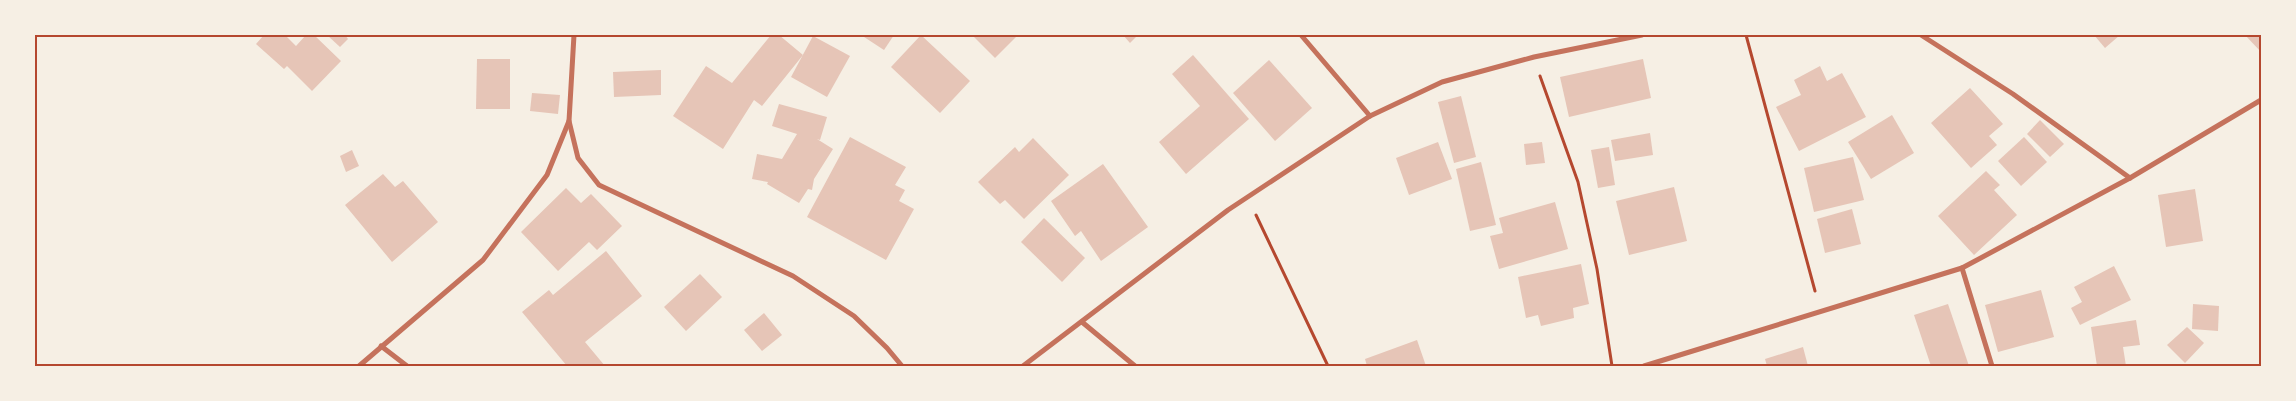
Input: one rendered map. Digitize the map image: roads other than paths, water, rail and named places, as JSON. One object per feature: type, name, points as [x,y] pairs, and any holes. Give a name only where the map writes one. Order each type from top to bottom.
[{"type":"street","points":[[574,35],[569,121],[578,158],[599,184],[793,276],[854,316],[887,348],[902,366]]},
{"type":"street","points":[[1301,35],[1370,116]]},
{"type":"street","points":[[1023,366],[1248,197],[1370,116],[1442,82],[1534,57],[1642,35]]},
{"type":"street","points":[[1921,35],[2013,94],[2130,178]]},
{"type":"street","points":[[1644,366],[1962,268],[2130,178],[2261,100]]},
{"type":"street","points":[[359,366],[482,260],[547,175],[569,121]]},
{"type":"street","points":[[1962,268],[1992,366]]},
{"type":"street","points":[[1082,322],[1134,366]]},
{"type":"street","points":[[381,346],[407,366]]}]
